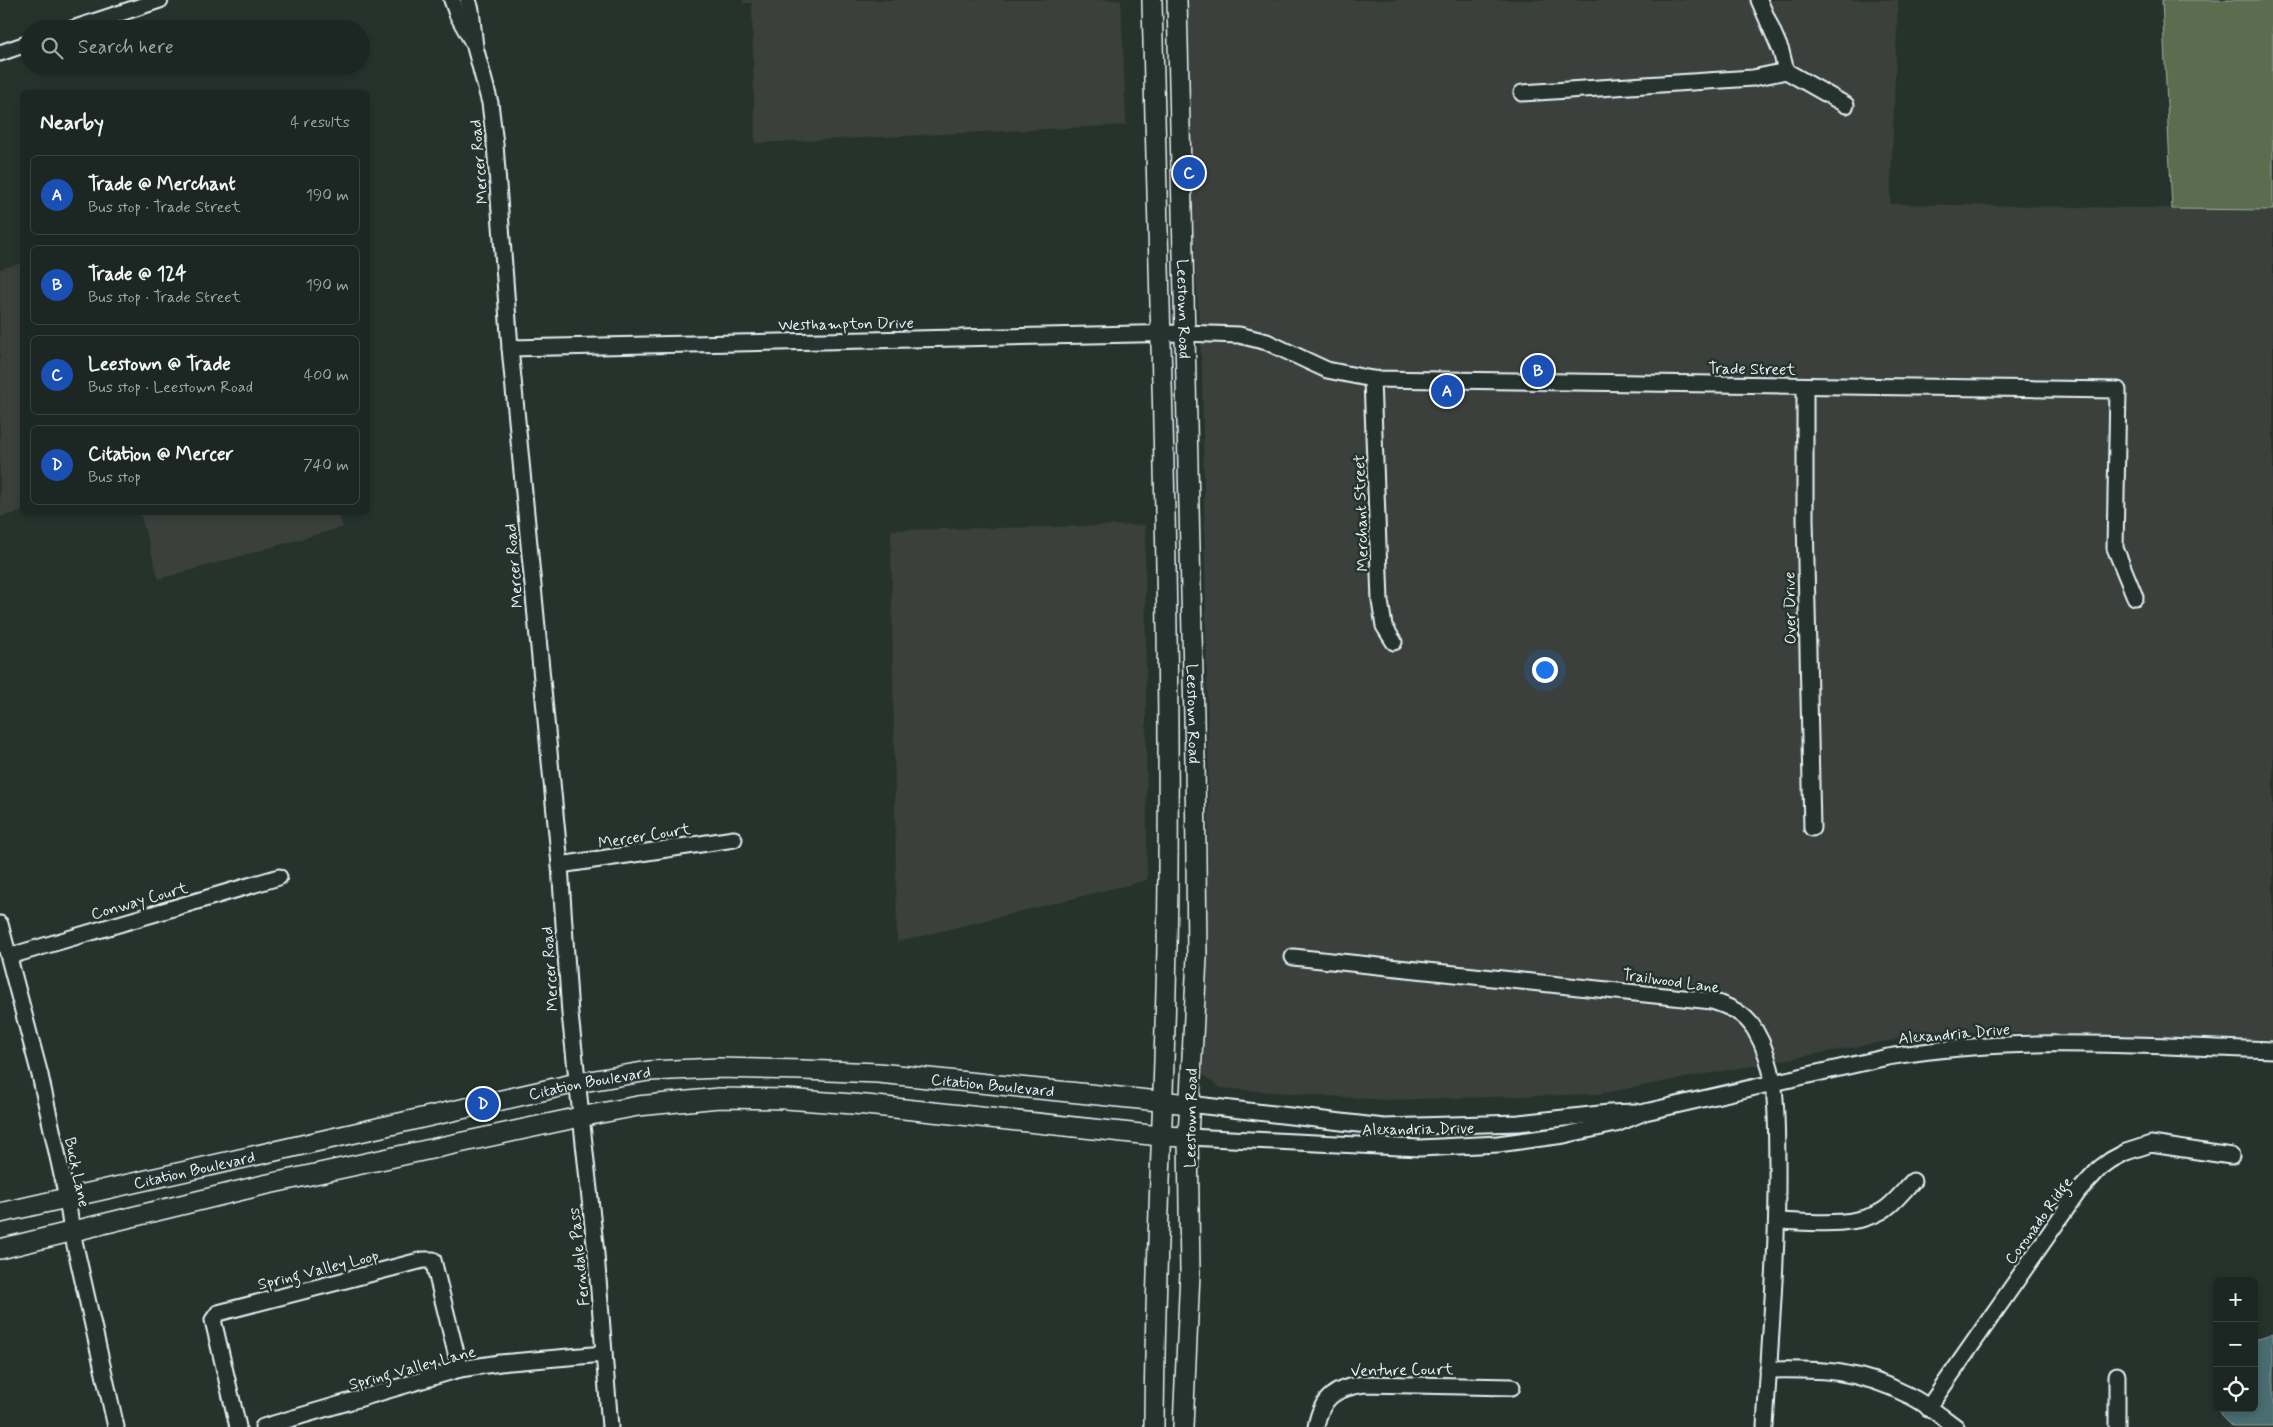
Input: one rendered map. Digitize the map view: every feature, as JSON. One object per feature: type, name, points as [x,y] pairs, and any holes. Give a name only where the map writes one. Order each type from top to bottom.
[{"type":"main road","name":"Leestown Road","points":[[1152,0],[1168,672],[1168,851],[1154,1311],[1154,1427]]},
{"type":"main road","name":"Leestown Road","points":[[1176,0],[1195,760],[1197,957],[1188,1136],[1190,1273],[1183,1427]]},
{"type":"main road","name":"Citation Boulevard","points":[[0,1213],[577,1083],[658,1071],[719,1068],[878,1072],[1189,1104]]},
{"type":"main road","name":"Citation Boulevard","points":[[0,1249],[259,1186],[580,1117],[638,1106],[719,1098],[786,1099],[866,1105],[1160,1136],[1188,1136]]},
{"type":"street","points":[[99,20],[160,0]]},
{"type":"street","name":"Mercer Road","points":[[452,0],[456,14],[475,47]]},
{"type":"street","name":"Mercer Road","points":[[468,0],[475,47],[490,103],[495,144],[510,348],[560,865],[570,1014],[577,1083]]},
{"type":"street","points":[[1759,0],[1781,51],[1786,71]]},
{"type":"street","points":[[0,52],[20,46]]},
{"type":"street","points":[[1522,93],[1693,80],[1753,78],[1786,71],[1846,105]]},
{"type":"street","name":"Westhampton Drive","points":[[510,348],[1183,333]]},
{"type":"street","name":"Trade Street","points":[[1183,333],[1239,335],[1281,348],[1327,370],[1372,379],[1805,387],[2118,390],[2115,548],[2135,597]]},
{"type":"street","name":"Merchant Street","points":[[1372,379],[1380,601],[1384,626],[1394,642]]},
{"type":"street","name":"Over Drive","points":[[1805,387],[1805,535],[1812,828]]},
{"type":"street","name":"Mercer Court","points":[[560,865],[734,839]]},
{"type":"street","name":"Conway Court","points":[[8,967],[279,877]]},
{"type":"street","name":"Buck Lane","points":[[0,924],[8,967],[40,1075],[72,1232],[116,1427]]},
{"type":"street","name":"Trailwood Lane","points":[[1293,956],[1712,1001],[1732,1007],[1754,1028],[1761,1041],[1774,1082],[1777,1221],[1766,1427]]},
{"type":"street","name":"Alexandria Drive","points":[[1188,1136],[1360,1147],[1420,1148],[1498,1144],[1564,1135],[1616,1124],[1645,1112],[1774,1082],[1914,1053],[1999,1045],[2061,1044],[2273,1050]]},
{"type":"street","name":"Ferndale Pass","points":[[577,1083],[610,1427]]},
{"type":"street","name":"Alexandria Drive","points":[[1189,1104],[1384,1127],[1519,1123],[1609,1112],[1645,1112]]},
{"type":"street","name":"Coronado Ridge","points":[[1928,1408],[2078,1192],[2100,1168],[2126,1152],[2152,1144],[2231,1156]]},
{"type":"street","points":[[1777,1221],[1833,1222],[1869,1216],[1883,1210],[1913,1180]]},
{"type":"street","name":"Spring Valley Loop","points":[[238,1427],[213,1320],[218,1313],[227,1310],[423,1260],[433,1260],[460,1369]]},
{"type":"street","name":"Spring Valley Lane","points":[[263,1427],[460,1369],[500,1363],[604,1354]]},
{"type":"street","points":[[1768,1370],[1819,1369],[1864,1377],[1910,1395],[1956,1427]]},
{"type":"street","points":[[2117,1375],[2117,1427]]},
{"type":"street","name":"Venture Court","points":[[1316,1427],[1318,1414],[1323,1404],[1333,1394],[1346,1387],[1364,1384],[1512,1387]]},
{"type":"shaded area","points":[[743,0],[1121,0],[1126,125],[755,143],[752,3],[743,3]]},
{"type":"shaded area","points":[[1183,0],[1898,0],[1890,204],[2273,210],[2273,1040],[1942,1031],[1597,1094],[1385,1100],[1221,1088],[1203,1075],[1209,803],[1202,371],[1191,192]]},
{"type":"shaded area","points":[[20,264],[20,512],[0,517],[0,269]]},
{"type":"shaded area","points":[[141,515],[339,515],[343,527],[159,579]]},
{"type":"shaded area","points":[[1145,525],[1147,880],[897,942],[891,530]]},
{"type":"green space","points":[[2162,0],[2273,0],[2273,210],[2172,209]]},
{"type":"water","points":[[2273,1333],[2273,1427],[2232,1427],[2220,1415],[2220,1412],[2258,1412],[2258,1339]]},
{"type":"place","name":"Leestown @ Trade","points":[[1189,173]]},
{"type":"place","name":"Trade @ 124","points":[[1538,371]]},
{"type":"place","name":"Trade @ Merchant","points":[[1447,391]]},
{"type":"place","name":"Citation @ Mercer","points":[[483,1104]]}]
